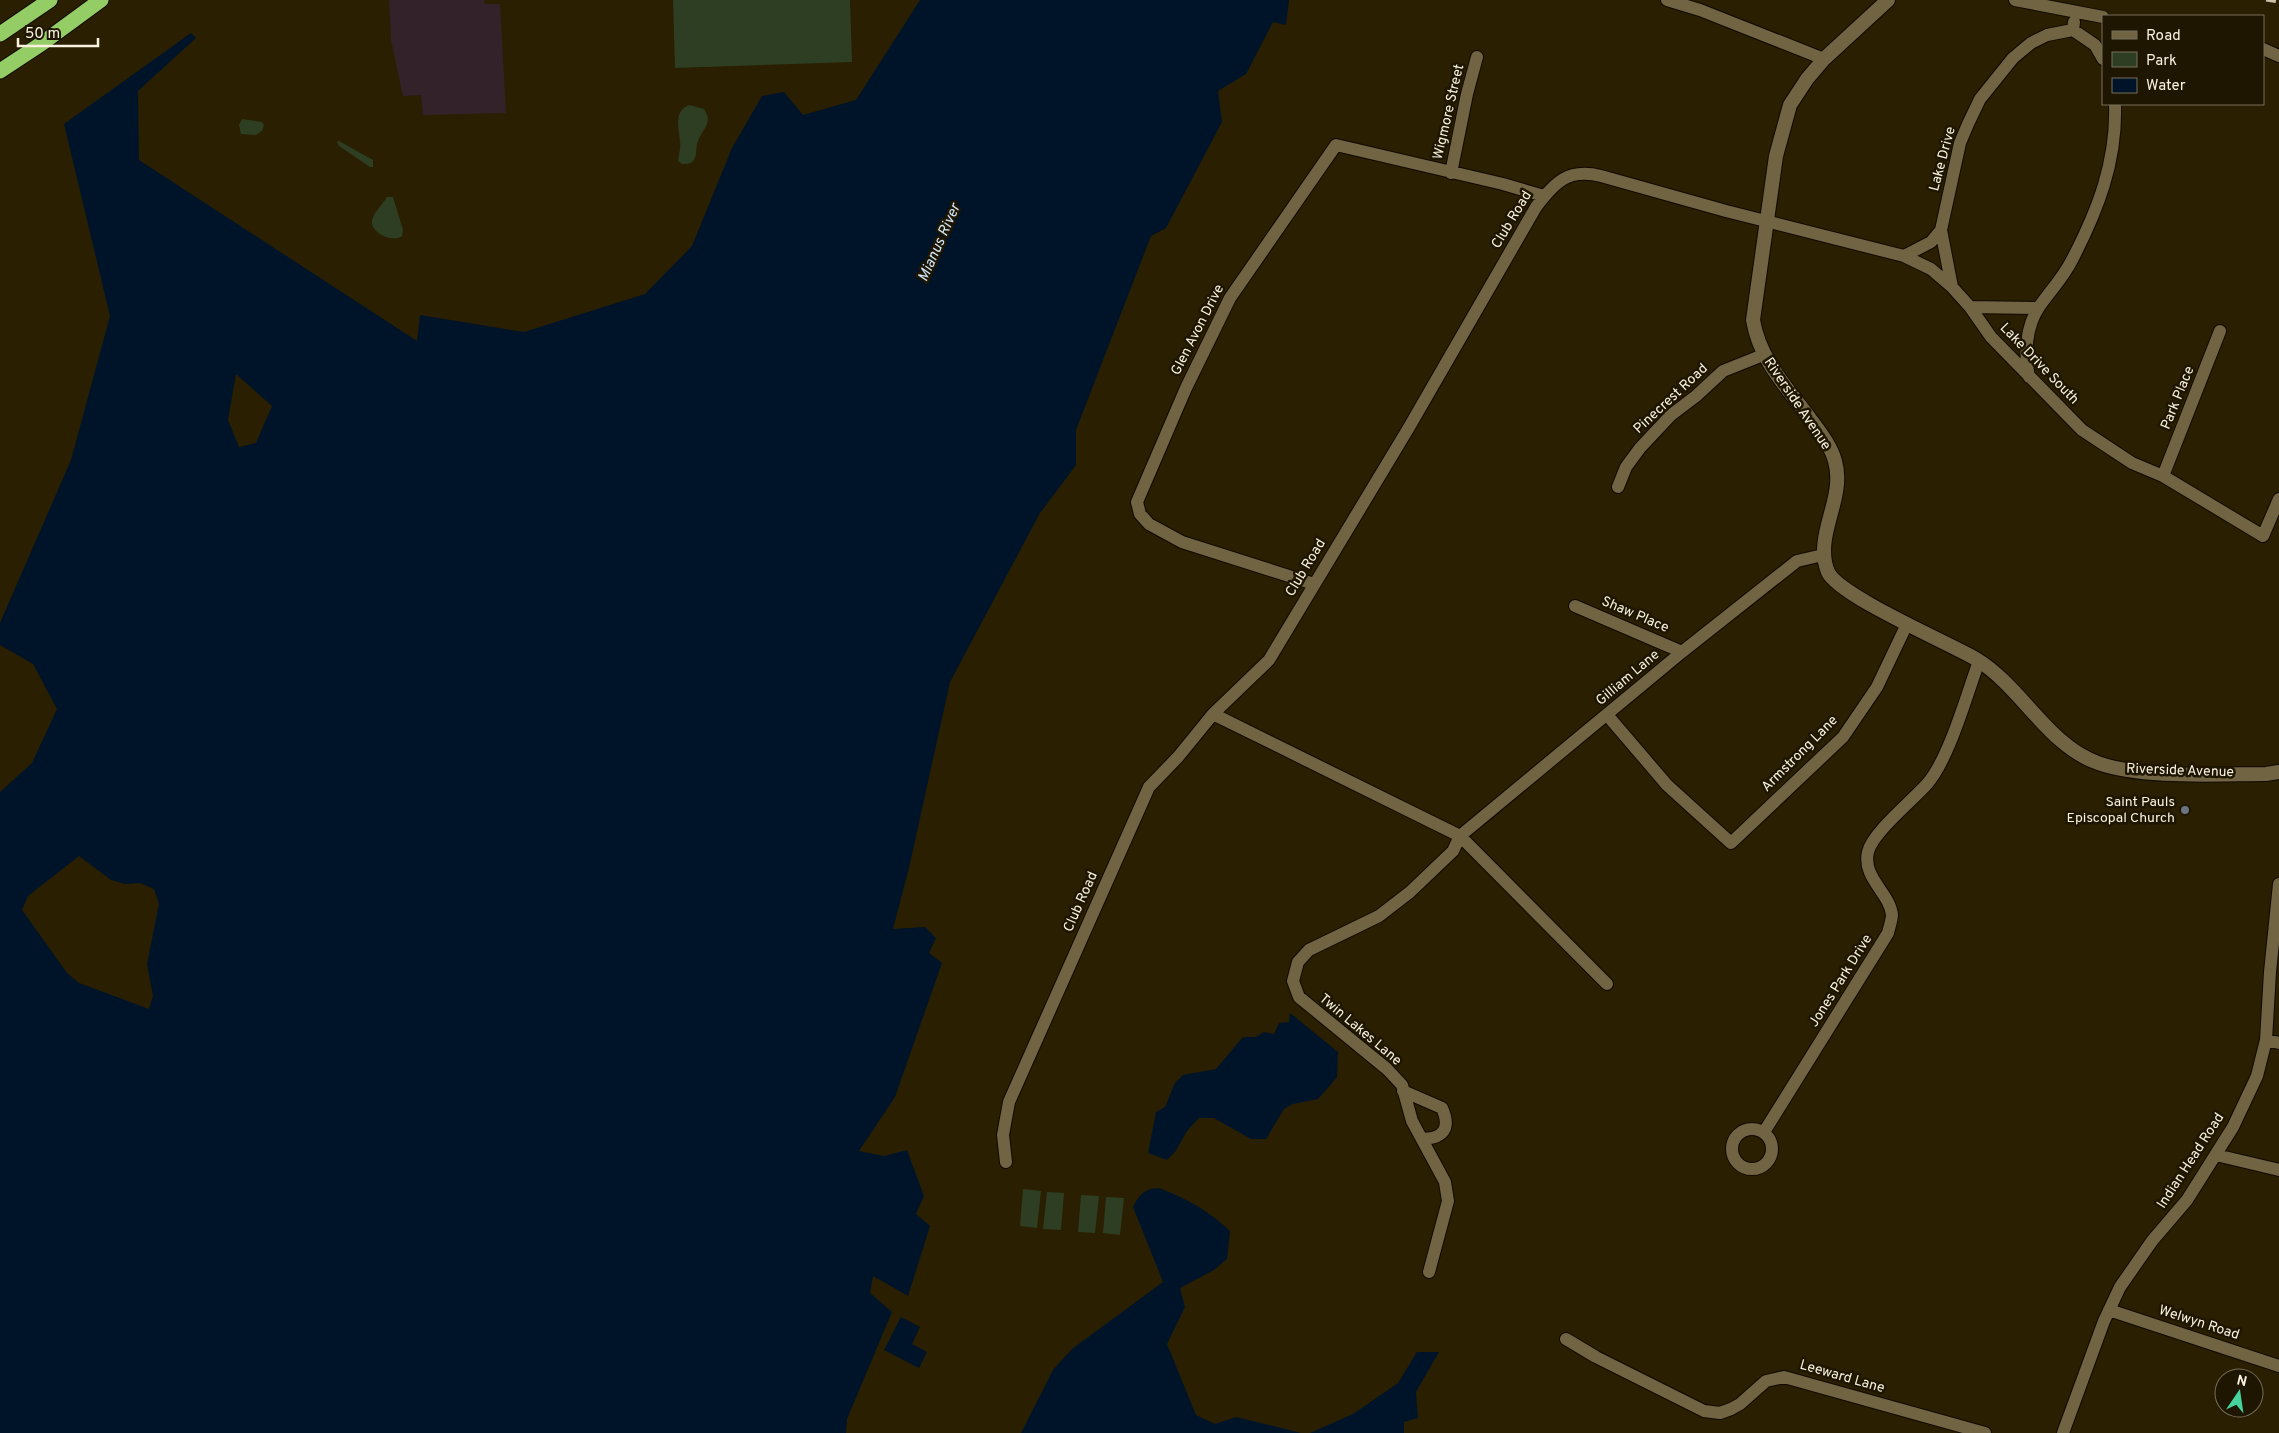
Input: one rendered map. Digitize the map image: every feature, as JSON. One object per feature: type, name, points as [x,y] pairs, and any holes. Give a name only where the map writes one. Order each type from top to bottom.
[{"type":"highway","points":[[4,31],[50,0]]},
{"type":"highway","points":[[0,71],[101,0]]},
{"type":"highway","points":[[0,76],[41,44]]},
{"type":"street","points":[[1667,0],[1700,10],[1824,59]]},
{"type":"street","name":"Riverside Avenue","points":[[1888,0],[1824,59],[1800,88],[1787,114],[1776,156],[1754,320],[1756,337],[1763,355],[1821,434],[1835,461],[1837,481],[1823,555],[1829,575],[1854,596],[1979,661],[1999,676],[2061,740],[2087,759],[2122,769],[2165,773],[2266,774],[2279,772]]},
{"type":"street","points":[[2015,0],[2102,16]]},
{"type":"street","points":[[2076,11],[2073,30],[2095,45],[2102,56]]},
{"type":"street","name":"Lake Drive","points":[[1952,287],[1941,230],[1960,143],[1980,99],[2013,58],[2031,44],[2047,35],[2073,30]]},
{"type":"street","points":[[2264,49],[2278,56]]},
{"type":"street","name":"Wigmore Street","points":[[1451,173],[1466,94],[1477,57]]},
{"type":"street","points":[[2029,377],[2025,362],[2027,343],[2038,308],[2056,286],[2071,262],[2099,204],[2113,150],[2114,105]]},
{"type":"street","name":"Glen Avon Drive","points":[[1314,584],[1182,542],[1149,524],[1140,514],[1137,502],[1186,388],[1230,298],[1336,145],[1544,196]]},
{"type":"street","name":"Club Road","points":[[1006,1162],[1003,1135],[1009,1102],[1149,787],[1178,757],[1212,714],[1269,660],[1544,196],[1555,184],[1568,176],[1590,173],[1766,221]]},
{"type":"street","name":"Lake Drive South","points":[[1766,221],[1904,256],[1931,269],[1952,287],[1970,307],[1990,338],[2082,430],[2132,463],[2163,476],[2263,536],[2279,499]]},
{"type":"street","points":[[1904,256],[1931,242],[1941,230]]},
{"type":"street","points":[[1970,307],[2038,308]]},
{"type":"street","name":"Park Place","points":[[2163,476],[2220,331]]},
{"type":"street","name":"Pinecrest Road","points":[[1618,486],[1626,467],[1640,448],[1671,415],[1723,371],[1763,355]]},
{"type":"street","name":"Gilliam Lane","points":[[1460,836],[1608,716],[1682,652],[1797,561],[1823,555]]},
{"type":"street","name":"Shaw Place","points":[[1575,606],[1682,652]]},
{"type":"street","name":"Armstrong Lane","points":[[1608,716],[1667,785],[1731,843],[1843,737],[1877,687],[1908,624]]},
{"type":"street","name":"Jones Park Drive","points":[[1764,1132],[1888,933],[1892,915],[1867,866],[1868,851],[1878,835],[1929,782],[1945,754],[1979,661]]},
{"type":"street","points":[[1212,714],[1460,836],[1607,984]]},
{"type":"street","name":"Twin Lakes Lane","points":[[1429,1272],[1448,1201],[1445,1182],[1412,1122],[1402,1084],[1299,997],[1293,981],[1298,962],[1309,950],[1380,916],[1410,892],[1453,851],[1460,836]]},
{"type":"street","name":"Indian Head Road","points":[[2063,1433],[2109,1310],[2136,1263],[2187,1200],[2216,1155],[2246,1103],[2273,1042],[2270,972],[2279,884]]},
{"type":"street","points":[[1403,1091],[1442,1108],[1446,1117],[1446,1126],[1442,1134],[1435,1139],[1423,1139]]},
{"type":"street","points":[[2216,1155],[2279,1170]]},
{"type":"street","name":"Welwyn Road","points":[[2109,1310],[2279,1366]]},
{"type":"street","name":"Leeward Lane","points":[[1566,1339],[1596,1357],[1704,1411],[1720,1413],[1731,1409],[1740,1404],[1766,1381],[1784,1377],[1986,1433]]},
{"type":"shaded area","points":[[389,0],[484,0],[485,4],[500,4],[506,113],[423,115],[421,95],[403,96],[391,40]]},
{"type":"green space","points":[[673,0],[850,0],[852,62],[675,68]]},
{"type":"green space","points":[[689,105],[704,109],[708,122],[697,143],[695,159],[692,162],[682,164],[678,161],[680,146],[678,121],[681,112]]},
{"type":"green space","points":[[242,119],[262,122],[264,125],[262,131],[256,135],[241,134],[239,125]]},
{"type":"green space","points":[[339,141],[373,160],[373,167],[370,167],[339,146],[337,142]]},
{"type":"green space","points":[[387,197],[393,197],[403,230],[402,236],[398,238],[383,236],[372,225],[374,215]]},
{"type":"green space","points":[[1023,1189],[1041,1191],[1037,1228],[1020,1226]]},
{"type":"green space","points":[[1047,1192],[1064,1193],[1061,1230],[1043,1229]]},
{"type":"green space","points":[[1081,1195],[1099,1196],[1095,1233],[1078,1232]]},
{"type":"green space","points":[[1106,1197],[1124,1198],[1120,1235],[1103,1233]]},
{"type":"water","name":"Mianus River","points":[[920,0],[1289,0],[1286,25],[1273,22],[1246,74],[1218,91],[1222,122],[1166,228],[1151,236],[1076,430],[1076,465],[1040,513],[950,682],[909,868],[893,929],[925,927],[936,938],[929,953],[942,963],[895,1097],[859,1151],[884,1156],[907,1150],[924,1196],[916,1214],[930,1226],[908,1296],[873,1276],[870,1293],[892,1312],[847,1419],[846,1433],[0,1433],[0,792],[32,763],[57,709],[33,664],[0,645],[0,623],[71,460],[110,316],[64,124],[191,33],[196,38],[138,91],[139,160],[417,341],[420,315],[524,332],[645,294],[692,246],[732,148],[762,96],[784,92],[803,115],[856,100]],"holes":[[[236,374],[272,406],[256,443],[239,447],[228,420]],[[79,856],[111,880],[125,884],[140,883],[154,889],[159,904],[147,964],[153,996],[149,1009],[79,983],[67,973],[22,910],[28,896]]]},
{"type":"water","points":[[1290,1013],[1338,1052],[1337,1077],[1318,1099],[1293,1104],[1284,1109],[1266,1139],[1251,1139],[1214,1118],[1199,1118],[1187,1131],[1175,1152],[1167,1160],[1148,1153],[1156,1112],[1165,1107],[1175,1083],[1183,1075],[1216,1069],[1243,1037],[1256,1037],[1264,1032],[1274,1034],[1279,1023],[1289,1022]]},
{"type":"water","points":[[1159,1188],[1197,1206],[1230,1231],[1227,1259],[1214,1270],[1180,1288],[1185,1307],[1167,1344],[1196,1415],[1215,1424],[1236,1417],[1301,1433],[1021,1433],[1053,1370],[1072,1349],[1163,1282],[1133,1207],[1143,1193]]},
{"type":"water","points":[[901,1317],[920,1327],[912,1344],[927,1352],[919,1368],[884,1350]]},
{"type":"water","points":[[1417,1352],[1439,1352],[1416,1392],[1418,1418],[1404,1422],[1404,1433],[1310,1433],[1353,1414],[1398,1383]]},
{"type":"railway","points":[[2266,0],[2279,2]]},
{"type":"place","name":"Saint Pauls Episcopal Church","points":[[2185,810]]}]
